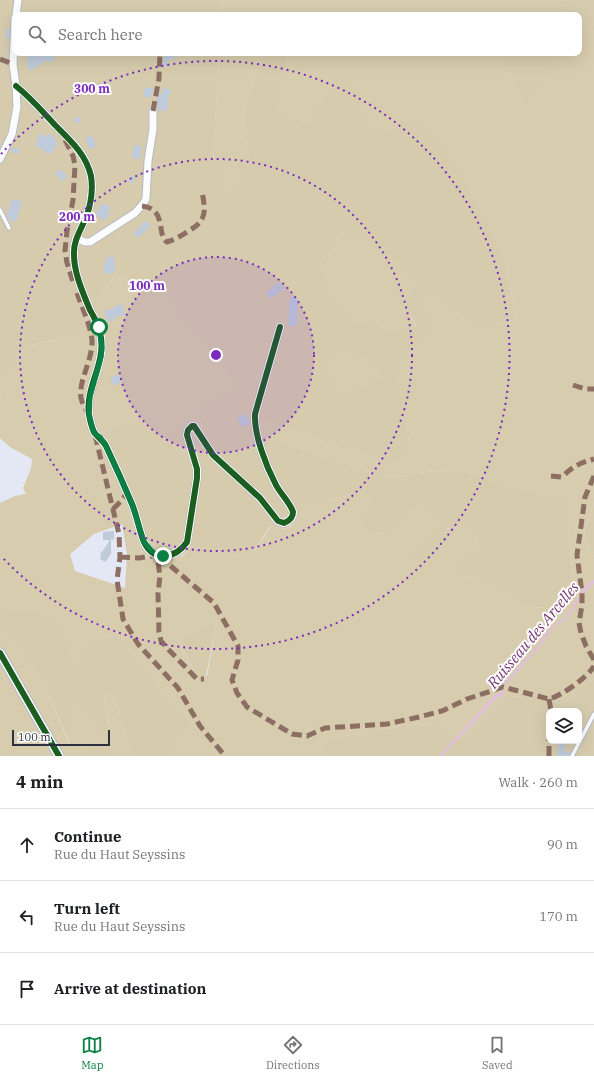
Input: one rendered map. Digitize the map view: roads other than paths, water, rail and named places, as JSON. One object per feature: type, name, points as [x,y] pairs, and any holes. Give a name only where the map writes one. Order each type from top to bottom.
[{"type":"main road","points":[[0,653],[59,756]]},
{"type":"street","points":[[16,12],[18,0]]},
{"type":"street","points":[[0,160],[8,144],[17,107],[13,56]]},
{"type":"street","points":[[16,86],[28,95],[68,137],[79,151],[89,170],[92,184],[90,203],[87,215],[76,238],[74,255],[75,265],[87,301],[99,327],[101,343],[101,357],[90,397],[89,415],[94,433],[100,437],[106,446],[132,504],[144,542],[157,555],[168,556],[175,554],[187,542],[197,478],[197,469],[187,435],[188,430],[192,426],[194,426],[213,455],[260,498],[278,521],[284,523],[292,518],[293,512],[271,474],[260,445],[255,421],[257,407],[280,327]]},
{"type":"street","points":[[76,238],[85,242],[90,242],[135,213],[143,204],[146,199],[148,161],[153,129],[153,111]]},
{"type":"lane","points":[[0,210],[9,228]]},
{"type":"lane","points":[[572,756],[594,714]]},
{"type":"water label","name":"Ruisseau des Arcelles","points":[[533,635]]}]
